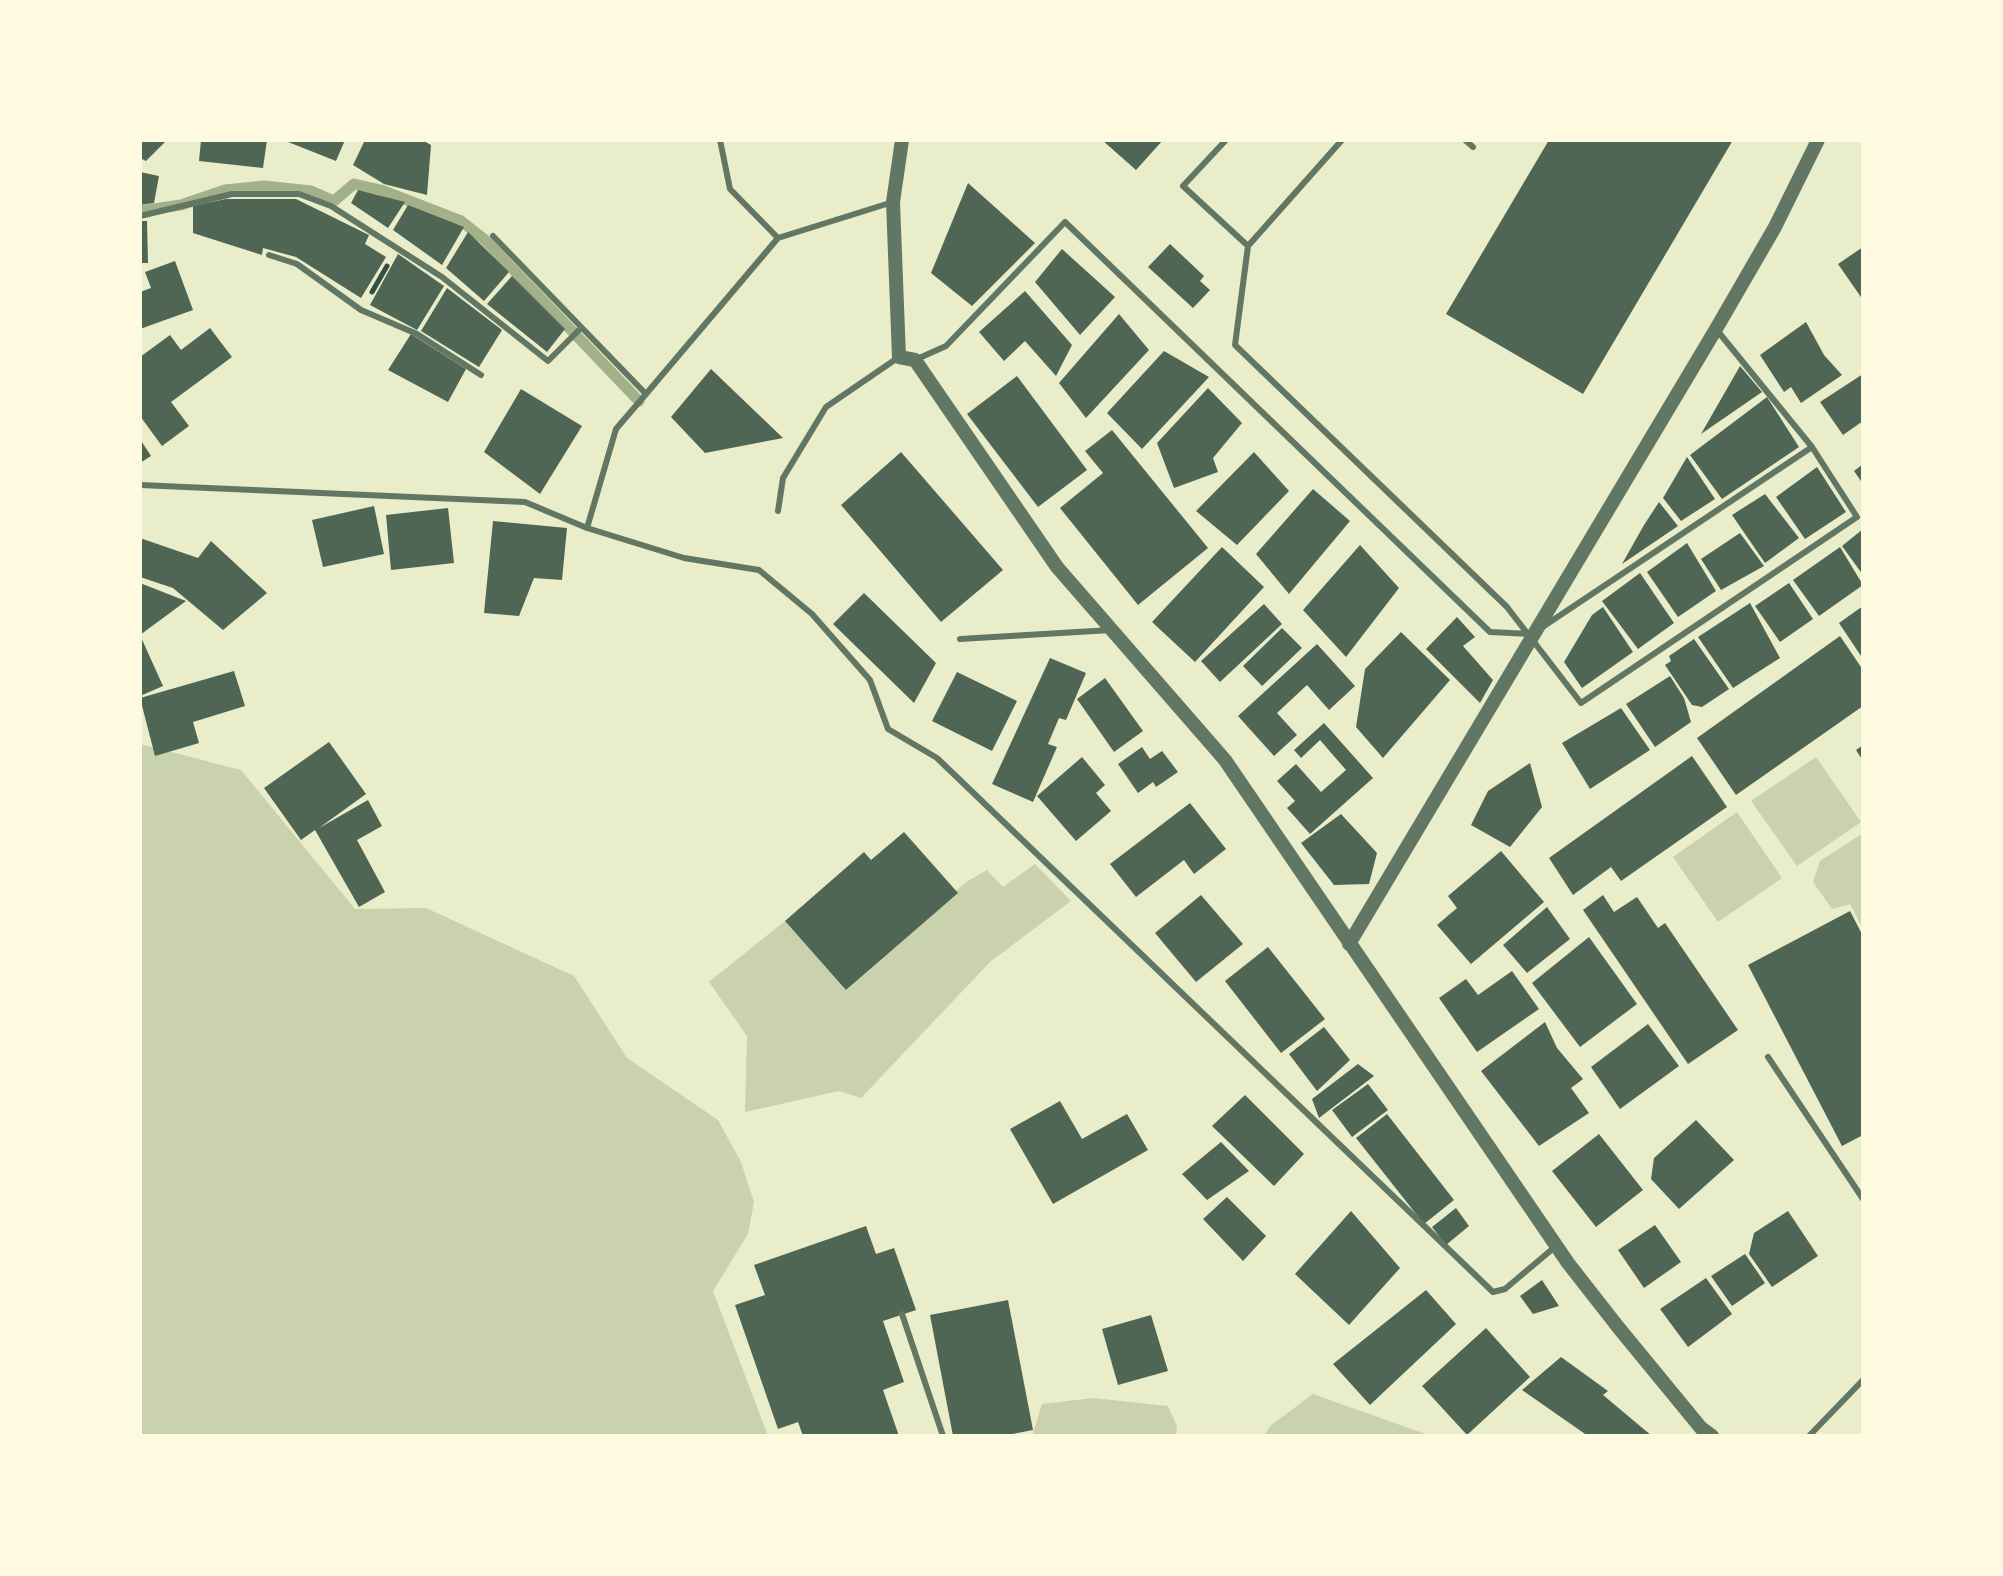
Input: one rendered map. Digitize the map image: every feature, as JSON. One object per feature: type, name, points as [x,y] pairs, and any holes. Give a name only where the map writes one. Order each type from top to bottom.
[{"type":"street","points":[[902,140],[893,202],[907,358],[1057,567],[1225,760],[1556,1246],[1618,1327],[1701,1428],[1712,1436]]},
{"type":"street","points":[[1349,944],[1531,634],[1716,329],[1775,227],[1818,140]]},
{"type":"lane","points":[[720,140],[730,189],[778,238]]},
{"type":"lane","points":[[1226,140],[1183,186],[1248,246]]},
{"type":"lane","points":[[1342,140],[1248,246],[1235,345],[1531,634],[1581,703],[1857,517],[1812,447],[1716,329]]},
{"type":"lane","points":[[1465,140],[1473,147]]},
{"type":"lane","points":[[140,216],[232,194],[299,194],[331,206],[442,277],[548,361],[581,328]]},
{"type":"lane","points":[[587,528],[616,429],[778,238],[893,202]]},
{"type":"lane","points":[[778,511],[783,478],[826,407],[907,358],[946,346],[1065,222],[1490,632],[1531,634],[1812,447]]},
{"type":"lane","points":[[493,236],[646,394]]},
{"type":"lane","points":[[269,255],[297,264],[361,310],[417,334],[481,375]]},
{"type":"lane","points":[[140,485],[525,502],[587,528],[684,558],[759,570],[812,614],[870,680],[888,729],[937,758],[1493,1292],[1505,1289],[1556,1246]]},
{"type":"lane","points":[[960,639],[1114,630]]},
{"type":"lane","points":[[1768,1057],[1860,1186],[1863,1199]]},
{"type":"lane","points":[[902,1314],[943,1436]]},
{"type":"lane","points":[[1809,1436],[1863,1380]]},
{"type":"path","points":[[361,310],[398,248]]},
{"type":"green space","points":[[140,744],[241,770],[355,909],[426,908],[574,976],[627,1058],[718,1120],[741,1162],[754,1202],[748,1234],[713,1291],[768,1436],[140,1436]]},
{"type":"green space","points":[[1816,757],[1861,822],[1797,866],[1751,801]]},
{"type":"green space","points":[[1737,812],[1782,878],[1718,922],[1673,857]]},
{"type":"green space","points":[[1863,833],[1863,929],[1850,904],[1832,909],[1813,882],[1820,861]]},
{"type":"green space","points":[[1035,864],[1071,901],[990,962],[861,1098],[839,1091],[745,1112],[747,1036],[709,982],[785,921],[847,990],[966,882],[987,870],[1003,887]]},
{"type":"green space","points":[[1313,1394],[1431,1436],[1264,1436],[1270,1426]]},
{"type":"green space","points":[[1093,1398],[1168,1406],[1177,1426],[1176,1436],[1032,1436],[1042,1404]]},
{"type":"building","points":[[140,140],[167,140],[146,161],[140,158]]},
{"type":"building","points":[[201,140],[267,140],[263,168],[199,161]]},
{"type":"building","points":[[283,140],[345,140],[336,161]]},
{"type":"building","points":[[365,140],[422,140],[431,145],[427,195],[384,184],[353,165]]},
{"type":"building","points":[[1102,140],[1163,140],[1136,170]]},
{"type":"building","points":[[1549,140],[1733,140],[1583,394],[1446,314]]},
{"type":"building","points":[[140,172],[159,176],[154,203],[140,205]]},
{"type":"building","points":[[968,183],[1035,243],[972,306],[931,273]]},
{"type":"building","points":[[358,190],[405,202],[388,228],[351,203]]},
{"type":"building","points":[[226,199],[296,199],[369,235],[365,244],[386,257],[361,298],[296,257],[263,248],[262,255],[193,233],[193,206]]},
{"type":"building","points":[[408,205],[464,227],[442,265],[393,230]]},
{"type":"building","points":[[140,221],[147,221],[148,263],[140,263]]},
{"type":"building","points":[[468,232],[509,272],[484,301],[446,268]]},
{"type":"building","points":[[1170,244],[1204,276],[1200,281],[1210,290],[1193,308],[1148,267]]},
{"type":"building","points":[[1863,247],[1863,300],[1838,264]]},
{"type":"building","points":[[1062,249],[1115,297],[1080,335],[1035,282]]},
{"type":"building","points":[[398,254],[444,286],[417,330],[370,305]]},
{"type":"building","points":[[175,261],[193,310],[140,329],[140,292],[151,288],[145,272]]},
{"type":"building","points":[[512,276],[565,329],[547,352],[487,304]]},
{"type":"building","points":[[447,288],[502,330],[479,367],[421,331]]},
{"type":"building","points":[[1025,291],[1072,345],[1056,376],[1025,341],[1004,361],[979,332]]},
{"type":"building","points":[[1119,314],[1149,350],[1086,418],[1059,383]]},
{"type":"building","points":[[1806,322],[1824,355],[1842,375],[1801,403],[1791,387],[1784,392],[1760,355]]},
{"type":"building","points":[[210,328],[232,357],[171,402],[189,426],[162,446],[140,416],[140,357],[170,335],[181,350]]},
{"type":"building","points":[[411,334],[466,369],[448,402],[388,370]]},
{"type":"building","points":[[1164,351],[1209,377],[1142,449],[1107,413]]},
{"type":"building","points":[[1740,366],[1762,392],[1701,434]]},
{"type":"building","points":[[711,369],[783,438],[705,453],[671,417]]},
{"type":"building","points":[[1863,374],[1863,421],[1843,435],[1820,402]]},
{"type":"building","points":[[1017,376],[1087,470],[1038,507],[967,414]]},
{"type":"building","points":[[1208,388],[1242,423],[1213,458],[1218,472],[1174,488],[1157,443]]},
{"type":"building","points":[[521,389],[582,426],[540,494],[484,452]]},
{"type":"building","points":[[1767,397],[1799,447],[1722,499],[1690,455]]},
{"type":"building","points":[[1112,430],[1208,548],[1138,605],[1060,508],[1103,473],[1085,451]]},
{"type":"building","points":[[140,439],[151,456],[140,463]]},
{"type":"building","points":[[901,452],[1003,570],[941,622],[841,505]]},
{"type":"building","points":[[1254,452],[1289,491],[1237,545],[1196,511]]},
{"type":"building","points":[[1687,457],[1715,499],[1681,521],[1663,498]]},
{"type":"building","points":[[1863,464],[1863,484],[1854,471]]},
{"type":"building","points":[[1817,467],[1846,512],[1805,539],[1776,497]]},
{"type":"building","points":[[1313,489],[1350,521],[1289,594],[1256,554]]},
{"type":"building","points":[[1765,494],[1799,538],[1765,563],[1732,515]]},
{"type":"building","points":[[1659,502],[1678,526],[1622,564],[1644,525]]},
{"type":"building","points":[[374,506],[384,554],[323,567],[312,520]]},
{"type":"building","points":[[448,508],[454,563],[391,570],[386,515]]},
{"type":"building","points":[[493,521],[567,528],[562,580],[534,578],[519,616],[484,613]]},
{"type":"building","points":[[1863,529],[1863,575],[1842,546]]},
{"type":"building","points":[[1740,533],[1764,566],[1721,590],[1701,559]]},
{"type":"building","points":[[140,538],[198,558],[211,541],[267,593],[223,630],[173,588],[140,577]]},
{"type":"building","points":[[1687,543],[1716,591],[1678,617],[1647,572]]},
{"type":"building","points":[[1360,545],[1399,588],[1346,657],[1303,610]]},
{"type":"building","points":[[1222,547],[1264,587],[1195,662],[1152,622]]},
{"type":"building","points":[[1840,547],[1863,585],[1819,616],[1793,580]]},
{"type":"building","points":[[1640,573],[1674,623],[1638,649],[1602,601]]},
{"type":"building","points":[[140,583],[186,601],[140,635]]},
{"type":"building","points":[[1789,583],[1813,619],[1780,642],[1755,606]]},
{"type":"building","points":[[864,593],[936,663],[914,703],[833,624]]},
{"type":"building","points":[[1750,603],[1780,658],[1733,688],[1698,637]]},
{"type":"building","points":[[1264,604],[1282,624],[1220,682],[1201,661]]},
{"type":"building","points":[[1863,606],[1863,659],[1839,623]]},
{"type":"building","points":[[1603,607],[1633,652],[1582,688],[1564,662],[1592,615]]},
{"type":"building","points":[[1457,617],[1475,637],[1463,646],[1493,680],[1480,703],[1426,649]]},
{"type":"building","points":[[1282,628],[1302,648],[1262,686],[1243,666]]},
{"type":"building","points":[[1401,632],[1450,680],[1383,758],[1356,727],[1365,669]]},
{"type":"building","points":[[140,635],[163,686],[140,696]]},
{"type":"building","points":[[1840,636],[1863,670],[1863,706],[1736,795],[1697,738]]},
{"type":"building","points":[[1694,639],[1729,689],[1702,707],[1692,705],[1665,665],[1671,661],[1669,656]]},
{"type":"building","points":[[1317,644],[1355,686],[1329,710],[1307,685],[1277,713],[1297,735],[1274,756],[1238,716]]},
{"type":"building","points":[[1050,658],[1086,673],[1066,720],[1059,718],[1048,744],[1057,747],[1033,802],[992,784]]},
{"type":"building","points":[[234,671],[245,706],[193,722],[199,743],[155,756],[140,698]]},
{"type":"building","points":[[957,672],[1017,701],[992,751],[932,721]]},
{"type":"building","points":[[1670,676],[1684,698],[1691,722],[1655,747],[1626,704]]},
{"type":"building","points":[[1105,678],[1143,731],[1114,752],[1077,699]]},
{"type":"building","points":[[1621,708],[1650,750],[1590,789],[1562,743]]},
{"type":"building","points":[[1324,723],[1373,778],[1310,834],[1287,808],[1295,801],[1277,781],[1296,764],[1321,792],[1346,770],[1320,740],[1301,758],[1294,750]]},
{"type":"building","points":[[329,742],[366,794],[319,828],[368,800],[382,826],[357,840],[385,892],[359,907],[315,830],[301,840],[264,788]]},
{"type":"building","points":[[1863,745],[1863,761],[1856,750]]},
{"type":"building","points":[[1142,747],[1150,759],[1162,751],[1178,772],[1156,787],[1153,782],[1138,793],[1118,764]]},
{"type":"building","points":[[1692,756],[1727,807],[1621,881],[1611,867],[1573,895],[1549,858]]},
{"type":"building","points":[[1082,757],[1105,785],[1096,793],[1111,811],[1076,841],[1037,796]]},
{"type":"building","points":[[1530,763],[1542,807],[1510,847],[1471,825],[1488,791]]},
{"type":"building","points":[[1190,803],[1226,849],[1194,874],[1184,860],[1136,897],[1110,864]]},
{"type":"building","points":[[1341,814],[1377,853],[1369,884],[1334,885],[1301,843]]},
{"type":"building","points":[[904,832],[958,893],[846,990],[785,921],[864,852],[871,860]]},
{"type":"building","points":[[1501,851],[1544,902],[1471,964],[1437,925],[1457,908],[1448,896]]},
{"type":"building","points":[[1201,895],[1243,944],[1196,982],[1155,933]]},
{"type":"building","points":[[1603,895],[1614,912],[1637,897],[1658,928],[1665,923],[1738,1030],[1688,1064],[1583,910]]},
{"type":"building","points":[[1547,907],[1570,939],[1527,973],[1503,945]]},
{"type":"building","points":[[1850,911],[1863,936],[1863,1135],[1842,1146],[1748,965]]},
{"type":"building","points":[[1589,937],[1637,1004],[1580,1047],[1532,983]]},
{"type":"building","points":[[1268,947],[1325,1019],[1281,1053],[1225,981]]},
{"type":"building","points":[[1512,971],[1539,1009],[1477,1052],[1439,998],[1466,979],[1478,995]]},
{"type":"building","points":[[1545,1022],[1557,1048],[1583,1079],[1571,1088],[1589,1113],[1539,1146],[1481,1071]]},
{"type":"building","points":[[1648,1024],[1679,1066],[1620,1109],[1591,1067]]},
{"type":"building","points":[[1324,1027],[1350,1060],[1317,1091],[1289,1054]]},
{"type":"building","points":[[1358,1064],[1374,1076],[1319,1118],[1312,1099]]},
{"type":"building","points":[[1368,1084],[1388,1110],[1352,1137],[1332,1110]]},
{"type":"building","points":[[1245,1095],[1304,1154],[1274,1186],[1212,1126]]},
{"type":"building","points":[[1060,1101],[1082,1139],[1127,1114],[1148,1150],[1053,1204],[1010,1129]]},
{"type":"building","points":[[1387,1114],[1454,1200],[1424,1224],[1356,1138]]},
{"type":"building","points":[[1696,1120],[1734,1160],[1679,1209],[1651,1179],[1654,1158]]},
{"type":"building","points":[[1599,1134],[1643,1190],[1596,1227],[1552,1171]]},
{"type":"building","points":[[1221,1142],[1249,1171],[1207,1200],[1182,1174]]},
{"type":"building","points":[[1227,1197],[1266,1236],[1243,1261],[1203,1219]]},
{"type":"building","points":[[1456,1208],[1469,1226],[1446,1245],[1432,1227]]},
{"type":"building","points":[[1351,1211],[1400,1268],[1349,1325],[1295,1274]]},
{"type":"building","points":[[1788,1211],[1818,1256],[1772,1287],[1749,1254],[1754,1233]]},
{"type":"building","points":[[1655,1225],[1681,1262],[1644,1288],[1618,1250]]},
{"type":"building","points":[[866,1226],[876,1254],[894,1248],[916,1310],[883,1321],[904,1382],[883,1390],[899,1436],[803,1436],[798,1422],[778,1429],[735,1305],[765,1295],[754,1265]]},
{"type":"building","points":[[1745,1254],[1765,1283],[1732,1306],[1711,1276]]},
{"type":"building","points":[[1706,1278],[1732,1314],[1688,1347],[1660,1309]]},
{"type":"building","points":[[1542,1280],[1559,1306],[1533,1314],[1520,1296]]},
{"type":"building","points":[[1426,1290],[1456,1324],[1370,1405],[1333,1364]]},
{"type":"building","points":[[1008,1300],[1033,1430],[1002,1436],[953,1436],[930,1315]]},
{"type":"building","points":[[1151,1315],[1168,1371],[1118,1385],[1102,1329]]},
{"type":"building","points":[[1486,1328],[1530,1377],[1467,1435],[1422,1386]]},
{"type":"building","points":[[1561,1357],[1608,1391],[1603,1395],[1652,1436],[1588,1436],[1522,1390]]},
{"type":"waterway","points":[[140,211],[181,205],[225,190],[264,186],[311,191],[334,201],[354,184],[381,190],[461,221],[484,239],[639,401]]}]
